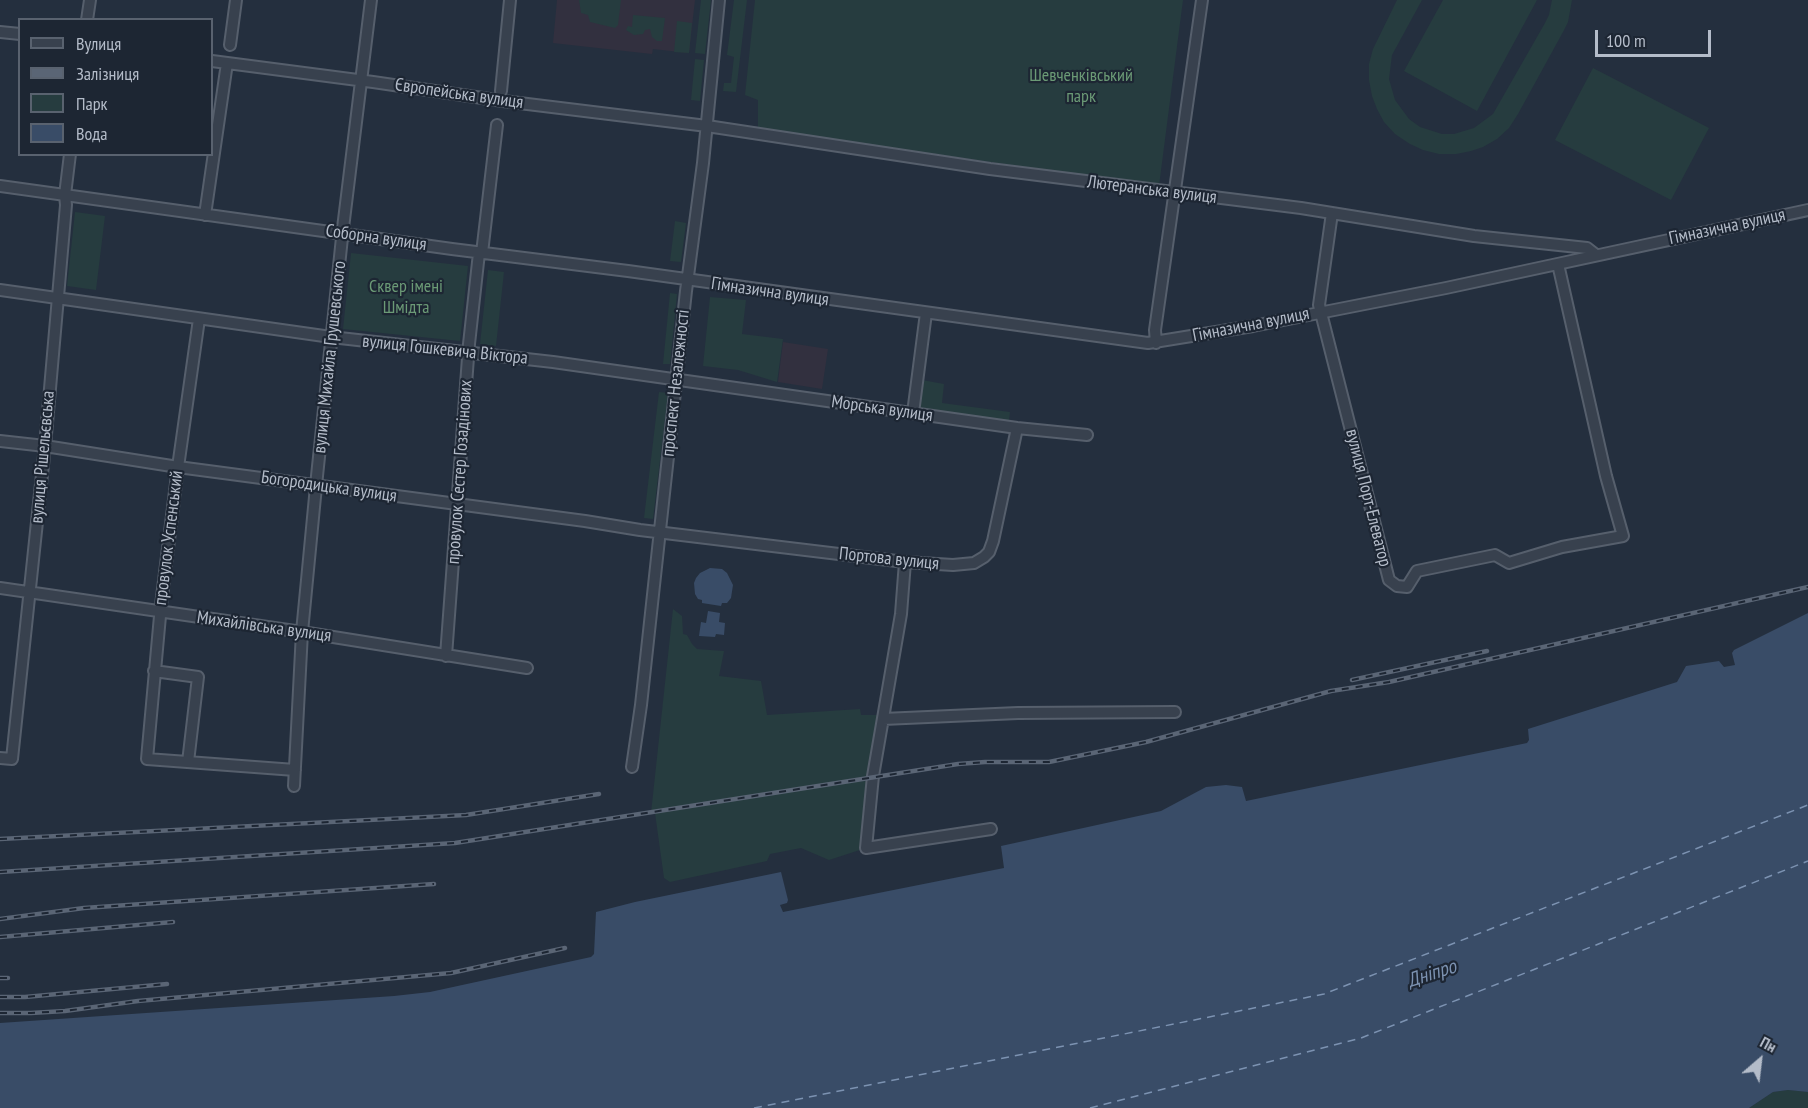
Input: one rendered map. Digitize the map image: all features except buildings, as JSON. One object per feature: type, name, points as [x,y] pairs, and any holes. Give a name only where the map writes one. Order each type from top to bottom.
[{"type":"street","points":[[87,18],[90,0]]},
{"type":"street","points":[[230,45],[236,0]]},
{"type":"street","name":"вулиця Михайла Грушевського","points":[[294,786],[302,632],[316,485],[371,0]]},
{"type":"street","points":[[501,91],[510,0]]},
{"type":"street","name":"проспект Незалежності","points":[[632,767],[707,126],[719,0]]},
{"type":"street","points":[[1156,343],[1155,330],[1202,0]]},
{"type":"street","points":[[0,32],[18,34]]},
{"type":"street","name":"Європейська вулиця","points":[[213,61],[707,126]]},
{"type":"street","points":[[206,215],[227,63]]},
{"type":"street","name":"провулок Сестер Гозадінових","points":[[446,656],[468,352],[497,125]]},
{"type":"street","name":"Лютеранська вулиця","points":[[707,126],[932,162],[1332,213],[1474,236],[1587,248],[1596,255]]},
{"type":"street","name":"вулиця Рішельєвська","points":[[0,758],[12,759],[45,446],[70,156]]},
{"type":"street","name":"Соборна вулиця","points":[[0,186],[688,280]]},
{"type":"street","name":"Гімназична вулиця","points":[[688,280],[1149,344],[1253,326],[1558,264],[1808,210]]},
{"type":"street","name":"вулиця Порт-Елеватор","points":[[1332,213],[1319,305],[1320,312],[1389,580],[1396,586],[1407,587],[1417,571],[1495,555],[1509,563],[1562,547],[1623,536],[1606,476],[1558,264]]},
{"type":"street","name":"вулиця Гошкевича Віктора","points":[[0,290],[331,337],[468,352],[677,380]]},
{"type":"street","points":[[913,413],[926,313]]},
{"type":"street","name":"провулок Успенський","points":[[188,762],[147,759],[160,612],[200,319]]},
{"type":"street","name":"Морська вулиця","points":[[677,380],[1017,428],[1087,435]]},
{"type":"street","name":"Портова вулиця","points":[[659,532],[905,562],[953,565],[974,563],[984,558],[993,541],[1017,428]]},
{"type":"street","name":"Богородицька вулиця","points":[[0,441],[659,532]]},
{"type":"street","points":[[905,562],[901,614],[873,776],[866,848],[991,829]]},
{"type":"street","name":"Михайлівська вулиця","points":[[0,588],[302,632],[527,668]]},
{"type":"street","points":[[154,671],[198,677],[188,762],[295,770]]},
{"type":"street","points":[[883,719],[1018,713],[1175,712]]},
{"type":"shaded area","points":[[557,0],[695,0],[689,53],[653,49],[652,54],[553,43]]},
{"type":"shaded area","points":[[783,342],[828,349],[822,389],[778,382]]},
{"type":"green space","points":[[579,0],[621,0],[618,25],[615,28],[590,22],[588,15],[581,13]]},
{"type":"green space","points":[[701,0],[711,0],[705,54],[695,53]]},
{"type":"green space","points":[[734,0],[747,0],[736,92],[723,91],[724,83],[731,83],[734,57],[727,55]]},
{"type":"green space","name":"Шевченківський парк","points":[[755,0],[1183,0],[1159,186],[758,129],[758,100],[745,95]]},
{"type":"green space","points":[[1397,0],[1422,0],[1392,55],[1389,79],[1395,100],[1409,119],[1420,127],[1442,134],[1454,134],[1474,128],[1493,114],[1545,23],[1552,0],[1572,0],[1568,22],[1509,128],[1497,139],[1483,147],[1456,154],[1439,154],[1423,150],[1395,134],[1384,122],[1372,96],[1369,64],[1373,49]]},
{"type":"green space","points":[[1443,0],[1537,0],[1477,111],[1404,71]]},
{"type":"green space","points":[[633,15],[665,18],[662,41],[657,41],[652,37],[650,29],[645,30],[643,34],[634,35],[626,30],[628,26],[632,27]]},
{"type":"green space","points":[[677,21],[692,23],[689,53],[674,52]]},
{"type":"green space","points":[[695,59],[704,60],[700,101],[691,100]]},
{"type":"green space","points":[[1593,68],[1709,128],[1671,200],[1555,140]]},
{"type":"green space","points":[[75,212],[105,216],[96,290],[67,286]]},
{"type":"green space","points":[[675,221],[686,223],[681,262],[670,261]]},
{"type":"green space","name":"Сквер імені Шмідта","points":[[351,253],[468,266],[460,341],[343,329]]},
{"type":"green space","points":[[488,270],[504,272],[496,346],[480,344]]},
{"type":"green space","points":[[670,293],[677,294],[670,364],[663,364]]},
{"type":"green space","points":[[710,297],[746,300],[742,334],[783,339],[777,382],[738,370],[703,366]]},
{"type":"green space","points":[[922,380],[944,384],[942,403],[1010,412],[1009,421],[922,409],[919,405]]},
{"type":"green space","points":[[659,392],[668,393],[653,519],[644,518]]},
{"type":"green space","points":[[673,609],[682,616],[683,634],[687,635],[697,649],[724,651],[719,676],[761,681],[767,715],[860,709],[861,715],[884,715],[866,848],[829,860],[801,848],[770,854],[767,861],[670,882],[664,878],[655,813],[651,813]]},
{"type":"green space","points":[[1788,1090],[1808,1092],[1808,1108],[1749,1108],[1773,1092]]},
{"type":"water","points":[[710,568],[722,569],[727,573],[733,585],[731,598],[721,606],[702,603],[702,600],[698,599],[695,594],[696,578]]},
{"type":"water","points":[[708,611],[720,613],[719,622],[725,623],[724,635],[699,636],[701,622],[706,623]]},
{"type":"water","name":"Дніпро","points":[[1808,613],[1808,1092],[1788,1090],[1773,1092],[1749,1108],[0,1108],[0,1023],[430,992],[591,957],[594,954],[596,912],[635,902],[781,872],[788,900],[787,903],[780,905],[783,912],[1004,868],[1001,846],[1161,811],[1206,787],[1226,785],[1242,787],[1246,801],[1527,743],[1528,729],[1677,682],[1686,666],[1719,661],[1724,667],[1735,665],[1732,653],[1734,650]]},
{"type":"ferry route","points":[[754,1108],[1324,994],[1808,805]]},
{"type":"ferry route","points":[[1090,1108],[1361,1038],[1808,861]]},
{"type":"railway","points":[[0,872],[455,843],[958,764],[1049,762],[1146,742],[1331,691],[1389,682],[1808,587]]},
{"type":"railway","points":[[1352,680],[1487,651]]},
{"type":"railway","points":[[0,839],[466,815],[599,794]]},
{"type":"railway","points":[[0,919],[84,908],[434,884]]},
{"type":"railway","points":[[0,937],[173,922]]},
{"type":"railway","points":[[0,1013],[65,1011],[138,1001],[451,973],[565,948]]},
{"type":"railway","points":[[0,978],[8,978]]},
{"type":"railway","points":[[0,997],[25,997],[167,984]]}]
